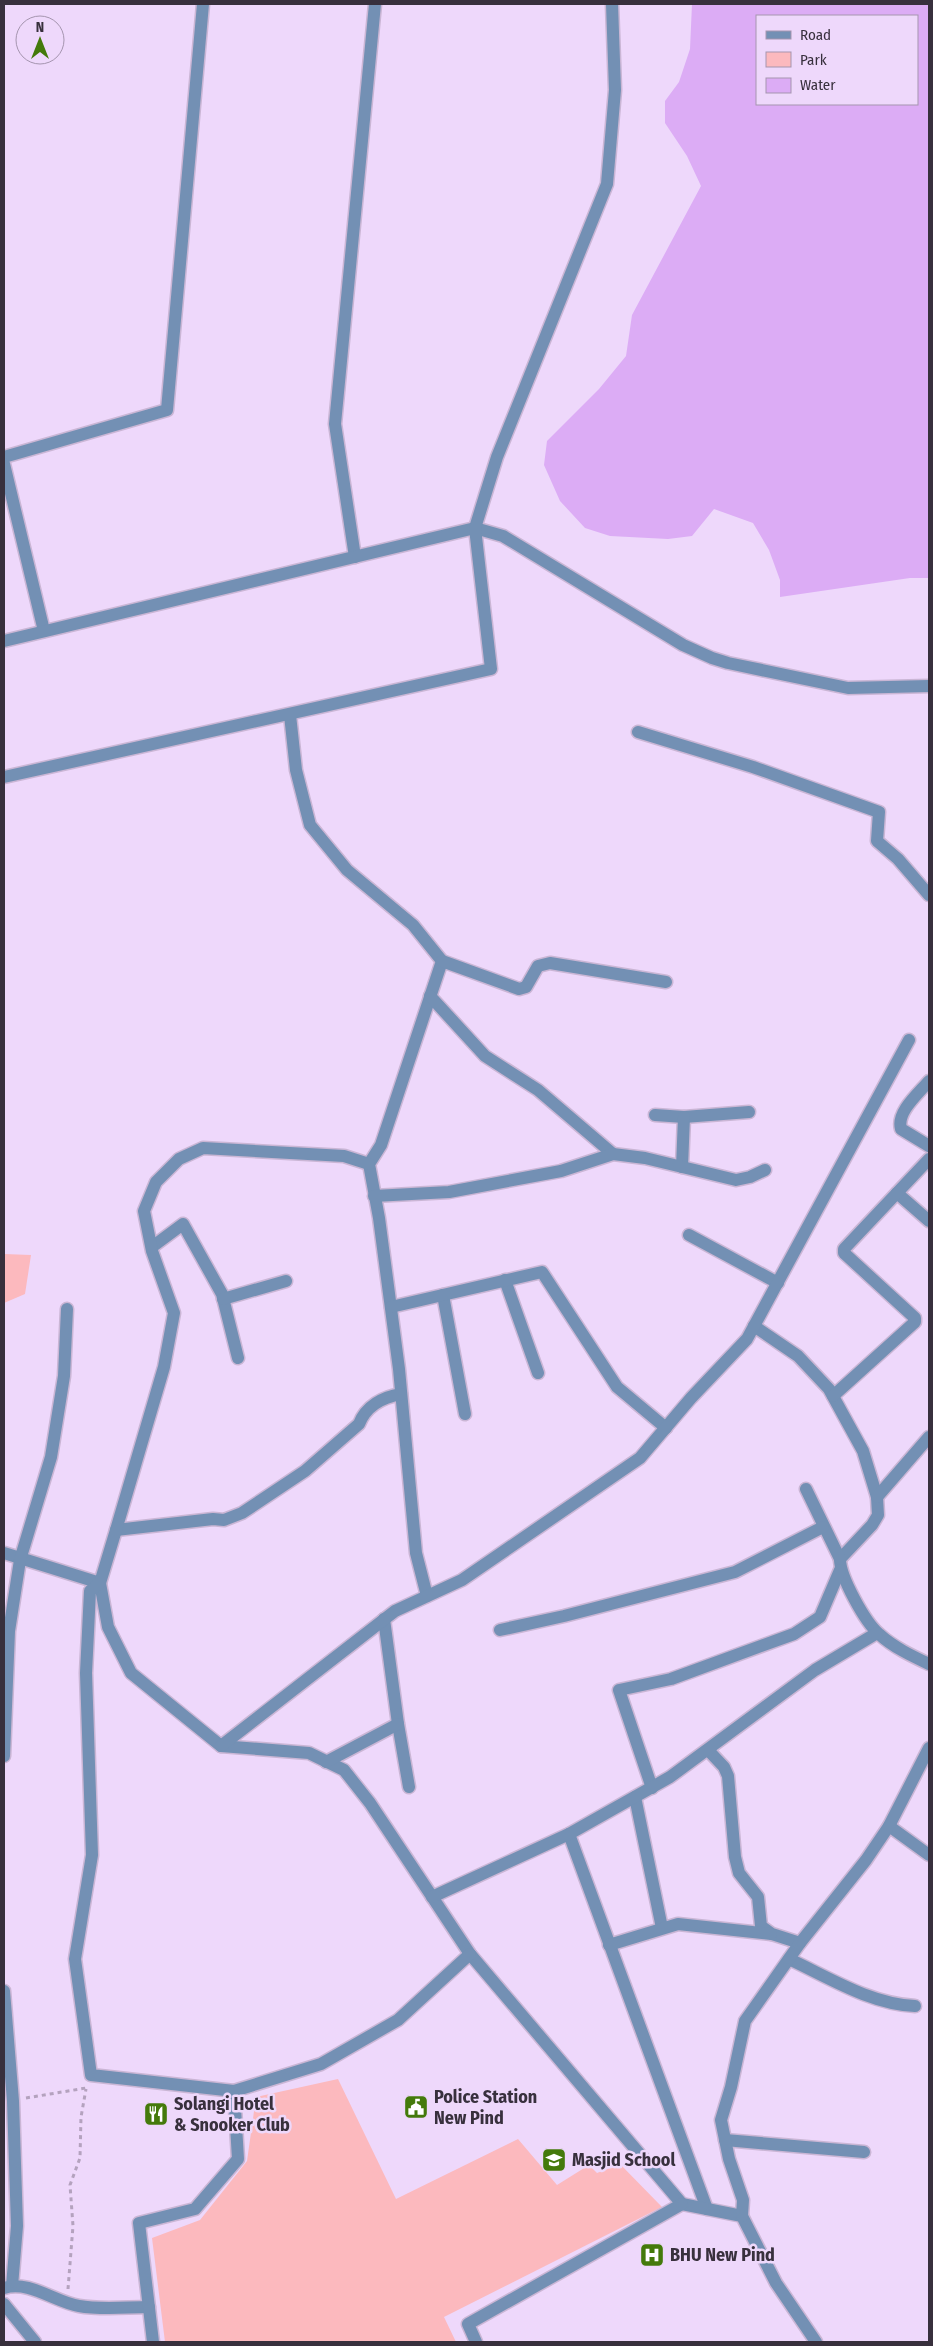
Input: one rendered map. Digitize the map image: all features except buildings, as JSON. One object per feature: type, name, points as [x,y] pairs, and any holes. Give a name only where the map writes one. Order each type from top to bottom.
[{"type":"street","points":[[4,457],[167,410],[203,4]]},
{"type":"street","points":[[355,557],[335,424],[375,4]]},
{"type":"street","points":[[4,777],[491,669],[475,528],[497,457],[607,184],[615,90],[612,4]]},
{"type":"street","points":[[4,464],[44,631]]},
{"type":"street","points":[[4,641],[475,528],[503,536],[683,645],[712,658],[848,688],[929,686]]},
{"type":"street","points":[[290,715],[296,770],[310,825],[347,870],[412,925],[442,961],[519,989],[526,987],[538,966],[550,963],[666,982]]},
{"type":"street","points":[[638,732],[754,767],[879,812],[877,840],[898,859],[929,895]]},
{"type":"street","points":[[427,1596],[416,1553],[391,1307],[379,1218],[369,1164],[381,1145],[442,961]]},
{"type":"street","points":[[430,996],[485,1056],[538,1090],[614,1154]]},
{"type":"street","points":[[221,1746],[394,1611],[462,1580],[640,1458],[747,1339],[909,1040]]},
{"type":"street","points":[[929,1081],[901,1115],[898,1122],[901,1128],[929,1146]]},
{"type":"street","points":[[655,1115],[684,1117],[749,1112]]},
{"type":"street","points":[[682,1166],[684,1117]]},
{"type":"street","points":[[369,1164],[344,1156],[203,1148],[179,1159],[156,1182],[144,1212],[152,1247],[174,1313],[164,1367],[100,1583],[108,1627],[131,1673],[221,1746],[309,1753],[344,1770],[370,1803],[470,1954],[682,2204],[742,2216]]},
{"type":"street","points":[[374,1196],[449,1192],[562,1172],[614,1154],[645,1158],[736,1180],[750,1177],[765,1170]]},
{"type":"street","points":[[833,1396],[915,1322],[915,1318],[844,1253],[844,1249],[929,1159]]},
{"type":"street","points":[[897,1193],[929,1221]]},
{"type":"street","points":[[152,1247],[182,1224],[223,1299],[238,1358]]},
{"type":"street","points":[[689,1234],[778,1283]]},
{"type":"street","points":[[391,1307],[542,1272],[617,1387],[666,1428]]},
{"type":"street","points":[[504,1280],[538,1373]]},
{"type":"street","points":[[223,1299],[286,1282]]},
{"type":"street","points":[[443,1295],[465,1414]]},
{"type":"street","points":[[4,1756],[9,1631],[20,1560],[50,1457],[64,1376],[67,1309]]},
{"type":"street","points":[[652,1788],[619,1690],[671,1679],[794,1634],[820,1617],[840,1565],[878,1515],[877,1497],[863,1451],[833,1396],[798,1356],[754,1326]]},
{"type":"street","points":[[116,1530],[213,1519],[224,1520],[242,1513],[305,1471],[360,1424],[363,1414],[381,1400],[401,1394]]},
{"type":"street","points":[[877,1497],[929,1437]]},
{"type":"street","points":[[806,1489],[840,1565],[848,1588],[877,1633],[910,1655],[929,1664]]},
{"type":"street","points":[[500,1630],[572,1614],[735,1572],[823,1527]]},
{"type":"street","points":[[4,1554],[100,1583]]},
{"type":"street","points":[[100,1583],[90,1591],[86,1673],[92,1855],[75,1960],[90,2075],[234,2090],[321,2064],[398,2020],[470,1954]]},
{"type":"street","points":[[384,1619],[398,1724],[409,1787]]},
{"type":"street","points":[[432,1897],[569,1834],[652,1788],[708,1750],[816,1670],[877,1633]]},
{"type":"street","points":[[326,1762],[398,1724]]},
{"type":"street","points":[[816,2342],[776,2283],[742,2216],[743,2200],[721,2120],[731,2087],[746,2021],[800,1943],[866,1860],[888,1826],[929,1748]]},
{"type":"street","points":[[708,1750],[724,1766],[728,1776],[735,1857],[739,1873],[758,1897],[761,1926],[772,1934]]},
{"type":"street","points":[[635,1797],[662,1928]]},
{"type":"street","points":[[888,1826],[929,1855]]},
{"type":"street","points":[[569,1834],[706,2209]]},
{"type":"street","points":[[609,1944],[678,1924],[772,1934],[800,1943]]},
{"type":"street","points":[[789,1959],[874,1998],[903,2006],[915,2006]]},
{"type":"street","points":[[4,1991],[13,2101],[17,2226],[8,2287],[50,2295],[78,2306],[149,2307]]},
{"type":"street","points":[[153,2342],[139,2223],[195,2209],[238,2159],[234,2090]]},
{"type":"street","points":[[725,2140],[864,2152]]},
{"type":"street","points":[[476,2342],[468,2324],[682,2204]]},
{"type":"street","points":[[4,2304],[34,2342]]},
{"type":"path","points":[[67,2302],[73,2226],[70,2185],[80,2158],[81,2117],[90,2075]]},
{"type":"path","points":[[13,2101],[86,2088]]},
{"type":"green space","points":[[4,1254],[31,1255],[25,1294],[4,1303]]},
{"type":"green space","points":[[338,2079],[396,2199],[518,2139],[557,2185],[589,2165],[597,2173],[620,2164],[662,2207],[444,2317],[456,2342],[165,2342],[152,2238],[200,2220],[247,2161],[256,2097]]},
{"type":"water","points":[[692,4],[929,4],[929,578],[910,578],[780,597],[780,580],[769,550],[753,523],[714,509],[692,536],[668,539],[610,536],[585,528],[560,501],[544,465],[547,441],[599,389],[626,356],[632,315],[701,186],[687,156],[665,123],[665,101],[679,82],[690,49]]},
{"type":"place","name":"Police Station New Pind","points":[[416,2107]]},
{"type":"place","name":"Solangi Hotel & Snooker Club","points":[[156,2114]]},
{"type":"place","name":"Masjid School","points":[[554,2160]]},
{"type":"place","name":"BHU New Pind","points":[[652,2255]]}]
